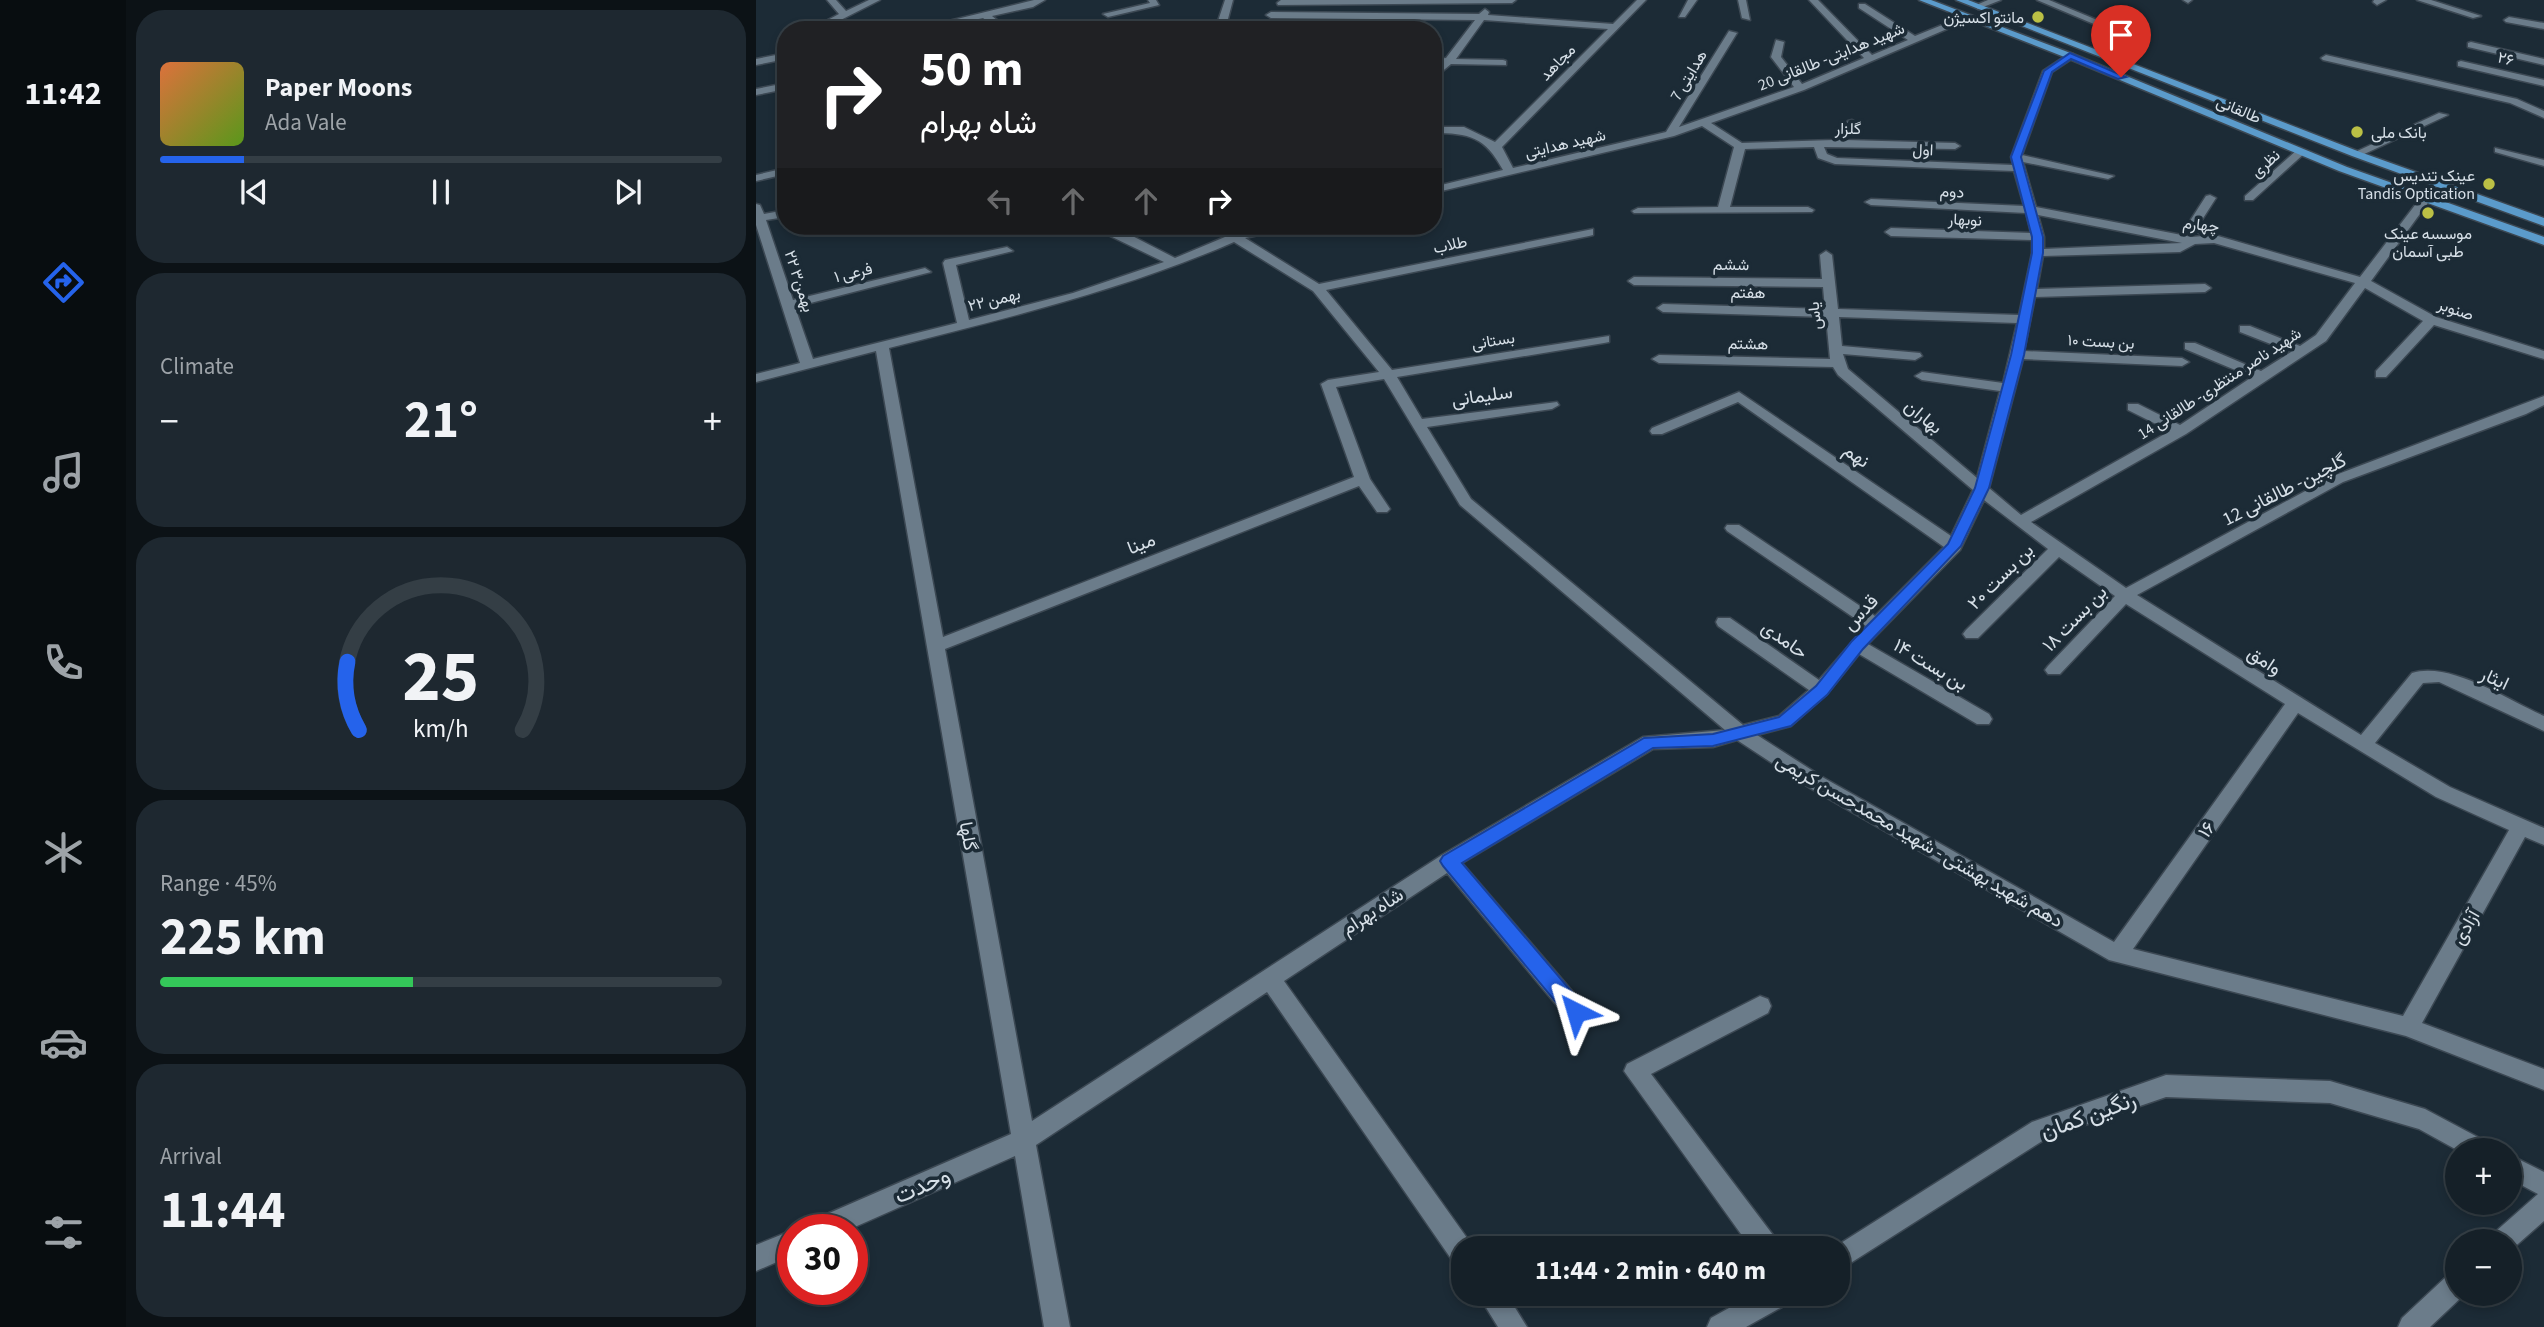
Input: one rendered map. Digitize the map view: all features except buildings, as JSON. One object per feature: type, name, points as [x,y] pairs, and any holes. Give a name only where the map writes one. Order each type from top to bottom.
[{"type":"main road","name":"طالقانی","points":[[1923,0],[2070,56],[2301,152],[2544,241]]},
{"type":"main road","name":"طالقانی","points":[[1960,0],[2356,154],[2544,222]]},
{"type":"street","points":[[831,0],[845,15]]},
{"type":"street","points":[[832,21],[876,0]]},
{"type":"street","points":[[957,21],[1041,0]]},
{"type":"street","points":[[1108,14],[1155,5],[1152,0]]},
{"type":"street","points":[[1223,21],[1229,0]]},
{"type":"street","points":[[1512,0],[1271,2],[1271,19],[1483,17],[1616,27]]},
{"type":"street","name":"مجاهد","points":[[1496,147],[1642,0]]},
{"type":"street","points":[[1682,15],[1693,0]]},
{"type":"street","points":[[1742,0],[1747,18]]},
{"type":"street","points":[[1813,0],[1870,58]]},
{"type":"street","points":[[1978,6],[1997,0]]},
{"type":"street","points":[[2041,0],[2104,26]]},
{"type":"street","points":[[2421,0],[2476,16]]},
{"type":"street","points":[[2459,0],[2471,3]]},
{"type":"street","points":[[1442,68],[1483,17],[1489,2]]},
{"type":"street","points":[[1862,6],[1913,39]]},
{"type":"street","points":[[985,15],[993,21]]},
{"type":"street","name":"شهید هدایتی- طالقانی 20","points":[[1703,122],[1800,88],[1970,16]]},
{"type":"street","points":[[2509,20],[2544,26]]},
{"type":"street","name":"هدایتی 7","points":[[1670,134],[1732,33]]},
{"type":"street","points":[[1780,42],[1776,57],[1800,88]]},
{"type":"street","points":[[2471,45],[2544,62]]},
{"type":"street","points":[[2070,56],[2048,71],[2016,163],[2108,176]]},
{"type":"street","points":[[756,62],[777,58]]},
{"type":"street","points":[[2326,58],[2513,101],[2544,115]]},
{"type":"street","points":[[1442,61],[1503,64]]},
{"type":"street","name":"۲۶","points":[[2461,64],[2544,83]]},
{"type":"street","points":[[756,92],[777,88]]},
{"type":"street","points":[[2356,154],[2443,115]]},
{"type":"street","points":[[1703,122],[1740,146],[1723,210]]},
{"type":"street","name":"شهید هدایتی","points":[[1442,188],[1670,134],[1703,122]]},
{"type":"street","points":[[1837,143],[1852,123]]},
{"type":"street","points":[[1442,130],[1464,130],[1496,147],[1510,172]]},
{"type":"street","name":"اول","points":[[1818,143],[1822,156],[1828,160],[2016,163]]},
{"type":"street","name":"گلزار","points":[[1740,146],[1818,143],[1955,146]]},
{"type":"street","points":[[2499,150],[2544,163]]},
{"type":"street","name":"نظری","points":[[2249,198],[2301,152]]},
{"type":"street","name":"قدس","points":[[1740,733],[1785,721],[1821,691],[1857,645],[1954,546],[1982,488],[2017,355],[2038,253],[2038,237],[2016,163]]},
{"type":"street","points":[[756,178],[777,173]]},
{"type":"street","points":[[2210,198],[2194,224],[2214,239]]},
{"type":"street","name":"شهید ناصر منتظری- طالقانی 14","points":[[2020,523],[2181,431],[2321,338],[2426,198]]},
{"type":"street","name":"دوم","points":[[1871,202],[2031,210]]},
{"type":"street","points":[[1638,211],[1808,210]]},
{"type":"street","name":"چهارم","points":[[2031,210],[2192,241],[2214,239],[2364,282]]},
{"type":"street","points":[[759,212],[777,212]]},
{"type":"street","name":"۲۲ بهمن۳","points":[[759,212],[808,365]]},
{"type":"street","name":"طلاب","points":[[1317,288],[1588,232]]},
{"type":"street","name":"نوبهار","points":[[1891,232],[2038,237]]},
{"type":"street","points":[[1118,235],[1175,263]]},
{"type":"street","name":"دهم شهید بهشتی - شهید محمدحسن کریمی","points":[[1230,235],[1317,288],[1349,324],[1388,374],[1465,502],[1740,733],[1817,783],[2118,954],[2408,1027],[2544,1080]]},
{"type":"street","points":[[1235,237],[1243,235]]},
{"type":"street","name":"۲۲ بهمن","points":[[756,378],[1077,296],[1175,263],[1235,237]]},
{"type":"street","points":[[2038,253],[2162,249],[2188,246],[2192,241]]},
{"type":"street","points":[[964,324],[949,264],[1007,251]]},
{"type":"street","name":"یاس","points":[[1826,255],[1838,361]]},
{"type":"street","name":"فرعی ۱","points":[[789,305],[925,272]]},
{"type":"street","name":"ششم","points":[[1634,281],[1829,283]]},
{"type":"street","name":"صنوبر","points":[[2364,282],[2431,320],[2544,355]]},
{"type":"street","points":[[2029,293],[2205,288]]},
{"type":"street","name":"هفتم","points":[[1664,308],[1832,311],[2024,319]]},
{"type":"street","points":[[2381,374],[2431,320]]},
{"type":"street","points":[[2245,329],[2302,351]]},
{"type":"street","name":"بستانی","points":[[1388,374],[1604,340]]},
{"type":"street","name":"گلها","points":[[882,345],[1057,1327]]},
{"type":"street","points":[[2190,346],[2263,377]]},
{"type":"street","name":"بن بست ۱۰","points":[[2017,355],[2182,362]]},
{"type":"street","name":"هشتم","points":[[1659,359],[1838,361],[1915,356]]},
{"type":"street","name":"بهاران","points":[[1838,361],[1871,398],[1982,488]]},
{"type":"street","points":[[1382,509],[1362,479],[1328,384],[1388,374]]},
{"type":"street","points":[[1923,376],[2007,388]]},
{"type":"street","name":"نهم","points":[[1657,431],[1739,396],[1954,546]]},
{"type":"street","name":"گلچین- طالقانی 12","points":[[2125,595],[2338,480],[2544,400]]},
{"type":"street","name":"سلیمانی","points":[[1418,424],[1552,405]]},
{"type":"street","points":[[2133,407],[2181,431]]},
{"type":"street","name":"مینا","points":[[936,646],[1362,479]]},
{"type":"street","name":"وامق","points":[[1982,488],[2020,523],[2295,705],[2443,792],[2544,837]]},
{"type":"street","points":[[1733,528],[1876,625]]},
{"type":"street","name":"بن بست ۲۰","points":[[1972,634],[2058,548]]},
{"type":"street","name":"بن بست ۱۸","points":[[2054,670],[2125,595]]},
{"type":"street","name":"حامدی","points":[[1724,622],[1821,691]]},
{"type":"street","name":"بن بست ۱۴","points":[[1857,645],[1983,719]]},
{"type":"street","name":"ایثار","points":[[2362,746],[2418,677],[2427,675],[2441,676],[2544,724]]},
{"type":"street","name":"۱۶","points":[[2118,954],[2295,705]]},
{"type":"street","name":"شاه بهرام","points":[[1024,1140],[1449,861],[1650,742],[1713,740],[1740,733]]},
{"type":"street","name":"آزادی","points":[[2408,1027],[2521,827]]},
{"type":"street","points":[[1449,861],[1576,1012]]},
{"type":"street","points":[[1270,978],[1451,1237]]},
{"type":"street","points":[[1758,1236],[1635,1071],[1760,1006]]},
{"type":"street","name":"رنگین کمان","points":[[1850,1251],[2040,1130],[2166,1086],[2330,1092],[2425,1120],[2457,1138]]},
{"type":"street","name":"وحدت","points":[[856,1214],[1024,1140]]},
{"type":"street","points":[[2522,1173],[2544,1185]]},
{"type":"street","points":[[2517,1229],[2544,1204]]},
{"type":"street","points":[[756,1258],[777,1249]]},
{"type":"street","points":[[2410,1327],[2445,1295]]},
{"type":"street","points":[[1499,1306],[1514,1327]]},
{"type":"street","points":[[1720,1327],[1758,1306]]},
{"type":"place","name":"مانتو اكسيژن","points":[[2038,17]]},
{"type":"place","name":"بانک ملی","points":[[2357,132]]},
{"type":"place","name":"عینک تندیس Tandis Optication","points":[[2489,184]]},
{"type":"place","name":"موسسه عینک طبی آسمان","points":[[2428,213]]},
{"type":"route","points":[[1576,1012],[1449,861],[1650,742],[1713,740],[1785,721],[1821,691],[1857,645],[1954,546],[1982,488],[2017,355],[2038,253],[2038,237],[2016,157],[2048,71],[2053,66],[2070,56],[2121,77]]}]
